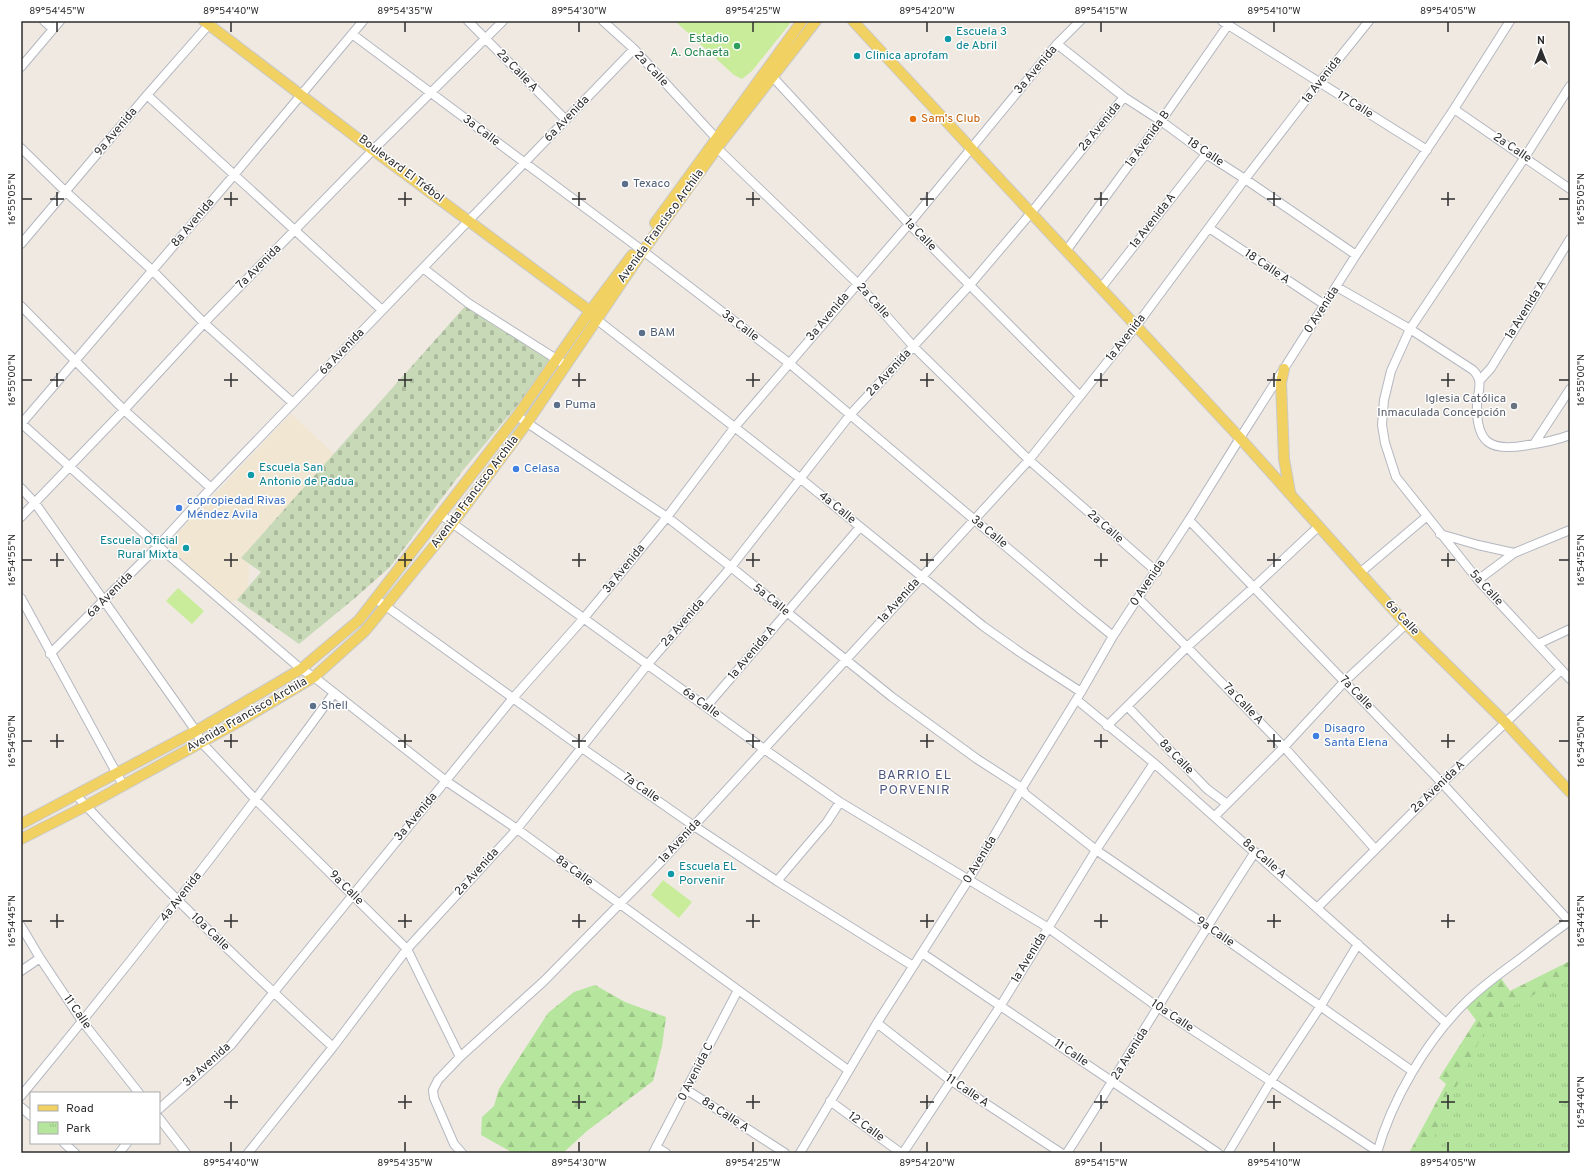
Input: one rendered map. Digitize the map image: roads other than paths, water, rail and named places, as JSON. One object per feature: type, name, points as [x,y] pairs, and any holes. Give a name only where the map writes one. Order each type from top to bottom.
[{"type":"main road","name":"Avenida Francisco Archila","points":[[21,824],[196,731],[301,670],[359,620],[517,416],[556,359],[593,315],[716,143],[766,68],[802,21]]},
{"type":"main road","name":"Avenida Francisco Archila","points":[[716,143],[772,78],[816,21]]},
{"type":"main road","name":"6a Calle","points":[[854,21],[1240,438],[1406,624],[1505,722],[1570,792]]},
{"type":"main road","name":"Boulevard El Trébol","points":[[208,22],[373,150],[469,220],[593,315]]},
{"type":"main road","name":"Avenida Francisco Archila","points":[[21,839],[86,806],[240,721],[314,677],[365,631],[452,524],[527,422],[566,366],[593,315]]},
{"type":"main road","points":[[1284,369],[1281,383],[1284,460],[1290,493]]},
{"type":"street","points":[[44,21],[53,29]]},
{"type":"street","points":[[21,67],[60,21]]},
{"type":"street","name":"8a Avenida","points":[[21,423],[153,271],[363,21]]},
{"type":"street","name":"2a Calle A","points":[[468,21],[566,120]]},
{"type":"street","name":"7a Avenida","points":[[21,517],[124,410],[204,323],[373,150],[502,21]]},
{"type":"street","name":"2a Calle","points":[[603,21],[634,50],[716,143],[857,283],[914,347],[1029,460],[1157,572]]},
{"type":"street","name":"3a Avenida","points":[[160,1108],[231,1045],[352,894],[513,698],[584,618],[667,517],[734,428],[909,224],[1057,44],[1080,21]]},
{"type":"street","name":"1a Avenida","points":[[462,1153],[454,1144],[434,1098],[433,1090],[438,1080],[460,1057],[544,981],[620,904],[694,826],[921,576],[1029,460],[1136,326],[1245,179],[1369,21]]},
{"type":"street","name":"0 Avenida","points":[[800,1153],[848,1070],[969,879],[1022,788],[1082,692],[1113,636],[1157,572],[1356,256],[1427,150],[1510,21]]},
{"type":"street","name":"9a Avenida","points":[[21,244],[208,22]]},
{"type":"street","name":"17 Calle","points":[[1225,23],[1427,150]]},
{"type":"street","name":"1a Avenida B","points":[[1066,250],[1161,121],[1225,23]]},
{"type":"street","name":"3a Calle","points":[[352,34],[640,249],[789,363],[1113,636]]},
{"type":"street","name":"18 Calle","points":[[1057,44],[1124,97],[1356,256]]},
{"type":"street","name":"6a Avenida","points":[[50,654],[104,602],[158,546],[210,488],[634,50]]},
{"type":"street","name":"1a Calle","points":[[766,68],[772,78],[909,224],[1080,396]]},
{"type":"street","points":[[1410,329],[1525,157],[1570,86]]},
{"type":"street","points":[[147,95],[382,310]]},
{"type":"street","name":"2a Avenida","points":[[248,1153],[333,1047],[406,949],[517,829],[648,664],[732,567],[850,415],[969,286],[1031,213],[1124,97]]},
{"type":"street","name":"2a Calle","points":[[1454,108],[1570,189]]},
{"type":"street","points":[[21,148],[65,191],[153,271],[204,323],[293,403]]},
{"type":"street","name":"1a Avenida A","points":[[1101,288],[1206,154]]},
{"type":"street","name":"18 Calle A","points":[[1209,228],[1325,305]]},
{"type":"street","name":"1a Avenida A","points":[[1480,380],[1491,368],[1570,239]]},
{"type":"street","points":[[423,268],[468,303],[566,366]]},
{"type":"street","points":[[1337,288],[1410,329],[1478,374],[1480,380],[1478,421],[1484,438],[1497,447],[1505,449],[1534,444],[1570,435]]},
{"type":"street","points":[[21,306],[124,410],[210,488]]},
{"type":"street","name":"4a Calle","points":[[593,315],[734,428],[801,479],[983,626],[1024,655],[1082,692]]},
{"type":"street","name":"5a Calle","points":[[1410,329],[1391,371],[1384,400],[1382,425],[1385,443],[1396,477],[1426,517],[1478,580],[1570,679]]},
{"type":"street","points":[[1534,444],[1570,389]]},
{"type":"street","name":"5a Calle","points":[[517,416],[667,517],[732,567],[892,697],[977,759],[1022,788]]},
{"type":"street","name":"8a Calle","points":[[21,423],[68,467],[301,670],[314,677],[446,781],[517,829],[848,1070]]},
{"type":"street","points":[[21,488],[35,503],[196,731],[200,742]]},
{"type":"street","name":"6a Calle","points":[[441,515],[840,802],[969,879]]},
{"type":"street","points":[[1361,572],[1426,517]]},
{"type":"street","name":"7a Calle","points":[[1189,520],[1345,680],[1569,921]]},
{"type":"street","points":[[1107,726],[1128,707],[1187,647],[1319,526]]},
{"type":"street","name":"1a Avenida A","points":[[706,706],[860,527]]},
{"type":"street","points":[[1478,580],[1514,553],[1570,530]]},
{"type":"street","points":[[1440,534],[1478,545],[1514,553]]},
{"type":"street","points":[[21,598],[50,654],[123,785]]},
{"type":"street","name":"7a Calle A","points":[[1138,598],[1284,747],[1375,849]]},
{"type":"street","name":"7a Calle","points":[[376,599],[582,748],[694,826],[913,966]]},
{"type":"street","points":[[1215,816],[1284,747],[1345,680],[1406,624]]},
{"type":"street","points":[[1538,644],[1570,629]]},
{"type":"street","name":"2a Avenida A","points":[[1318,907],[1442,783],[1561,670]]},
{"type":"street","name":"4a Avenida","points":[[21,1096],[178,901],[256,800],[334,693]]},
{"type":"street","name":"8a Calle A","points":[[1077,700],[1154,763],[1215,816],[1446,1023]]},
{"type":"street","name":"8a Calle","points":[[1128,707],[1207,789],[1227,804]]},
{"type":"street","name":"9a Calle","points":[[200,742],[256,800],[406,949],[460,1057]]},
{"type":"street","name":"1a Avenida","points":[[902,1153],[1001,1005],[1047,927],[1154,763]]},
{"type":"street","name":"9a Calle","points":[[1022,788],[1025,794],[1096,850],[1207,926],[1412,1071]]},
{"type":"street","name":"10a Calle","points":[[76,795],[178,901],[273,993],[333,1047]]},
{"type":"street","points":[[777,880],[827,822],[840,802]]},
{"type":"street","name":"2a Avenida","points":[[1067,1153],[1159,1008],[1207,926],[1255,852]]},
{"type":"street","name":"10a Calle","points":[[969,879],[1047,927],[1159,1008],[1377,1152]]},
{"type":"street","points":[[1377,1152],[1393,1108],[1412,1071],[1446,1023],[1465,1002],[1484,986],[1569,921]]},
{"type":"street","name":"11 Calle","points":[[21,926],[82,1022],[138,1092]]},
{"type":"street","points":[[1228,1153],[1271,1081],[1320,1007],[1358,944]]},
{"type":"street","name":"11 Calle","points":[[922,954],[1001,1005],[1218,1153]]},
{"type":"street","points":[[21,971],[40,958]]},
{"type":"street","name":"0 Avenida C","points":[[654,1150],[687,1090],[738,990]]},
{"type":"street","name":"11 Calle A","points":[[877,1023],[950,1080],[1061,1153]]},
{"type":"street","name":"8a Calle A","points":[[687,1090],[785,1153]]},
{"type":"street","name":"12 Calle","points":[[830,1101],[902,1153]]},
{"type":"street","points":[[21,1107],[30,1115]]},
{"type":"street","points":[[160,1119],[186,1153]]},
{"type":"street","points":[[65,1144],[76,1153]]},
{"type":"street","points":[[119,1153],[126,1144]]},
{"type":"street","points":[[654,1150],[666,1153]]},
{"type":"place","name":"Escuela 3 de Abril","points":[[948,39]]},
{"type":"place","name":"Estadio A. Ochaeta","points":[[737,46]]},
{"type":"place","name":"Clinica aprofam","points":[[857,56]]},
{"type":"place","name":"Sam's Club","points":[[913,119]]},
{"type":"place","name":"Texaco","points":[[625,184]]},
{"type":"place","name":"BAM","points":[[642,333]]},
{"type":"place","name":"Puma","points":[[557,405]]},
{"type":"place","name":"Iglesia Católica Inmaculada Concepción","points":[[1514,406]]},
{"type":"place","name":"Celasa","points":[[516,469]]},
{"type":"place","name":"Escuela San Antonio de Padua","points":[[251,475]]},
{"type":"place","name":"copropiedad Rivas Méndez Avila","points":[[179,508]]},
{"type":"place","name":"Escuela Oficial Rural Mixta","points":[[186,548]]},
{"type":"place","name":"Shell","points":[[313,706]]},
{"type":"place","name":"Disagro Santa Elena","points":[[1316,736]]},
{"type":"place","name":"Escuela EL Porvenir","points":[[671,874]]},
{"type":"district","name":"BARRIO EL PORVENIR","points":[[915,784]]}]
